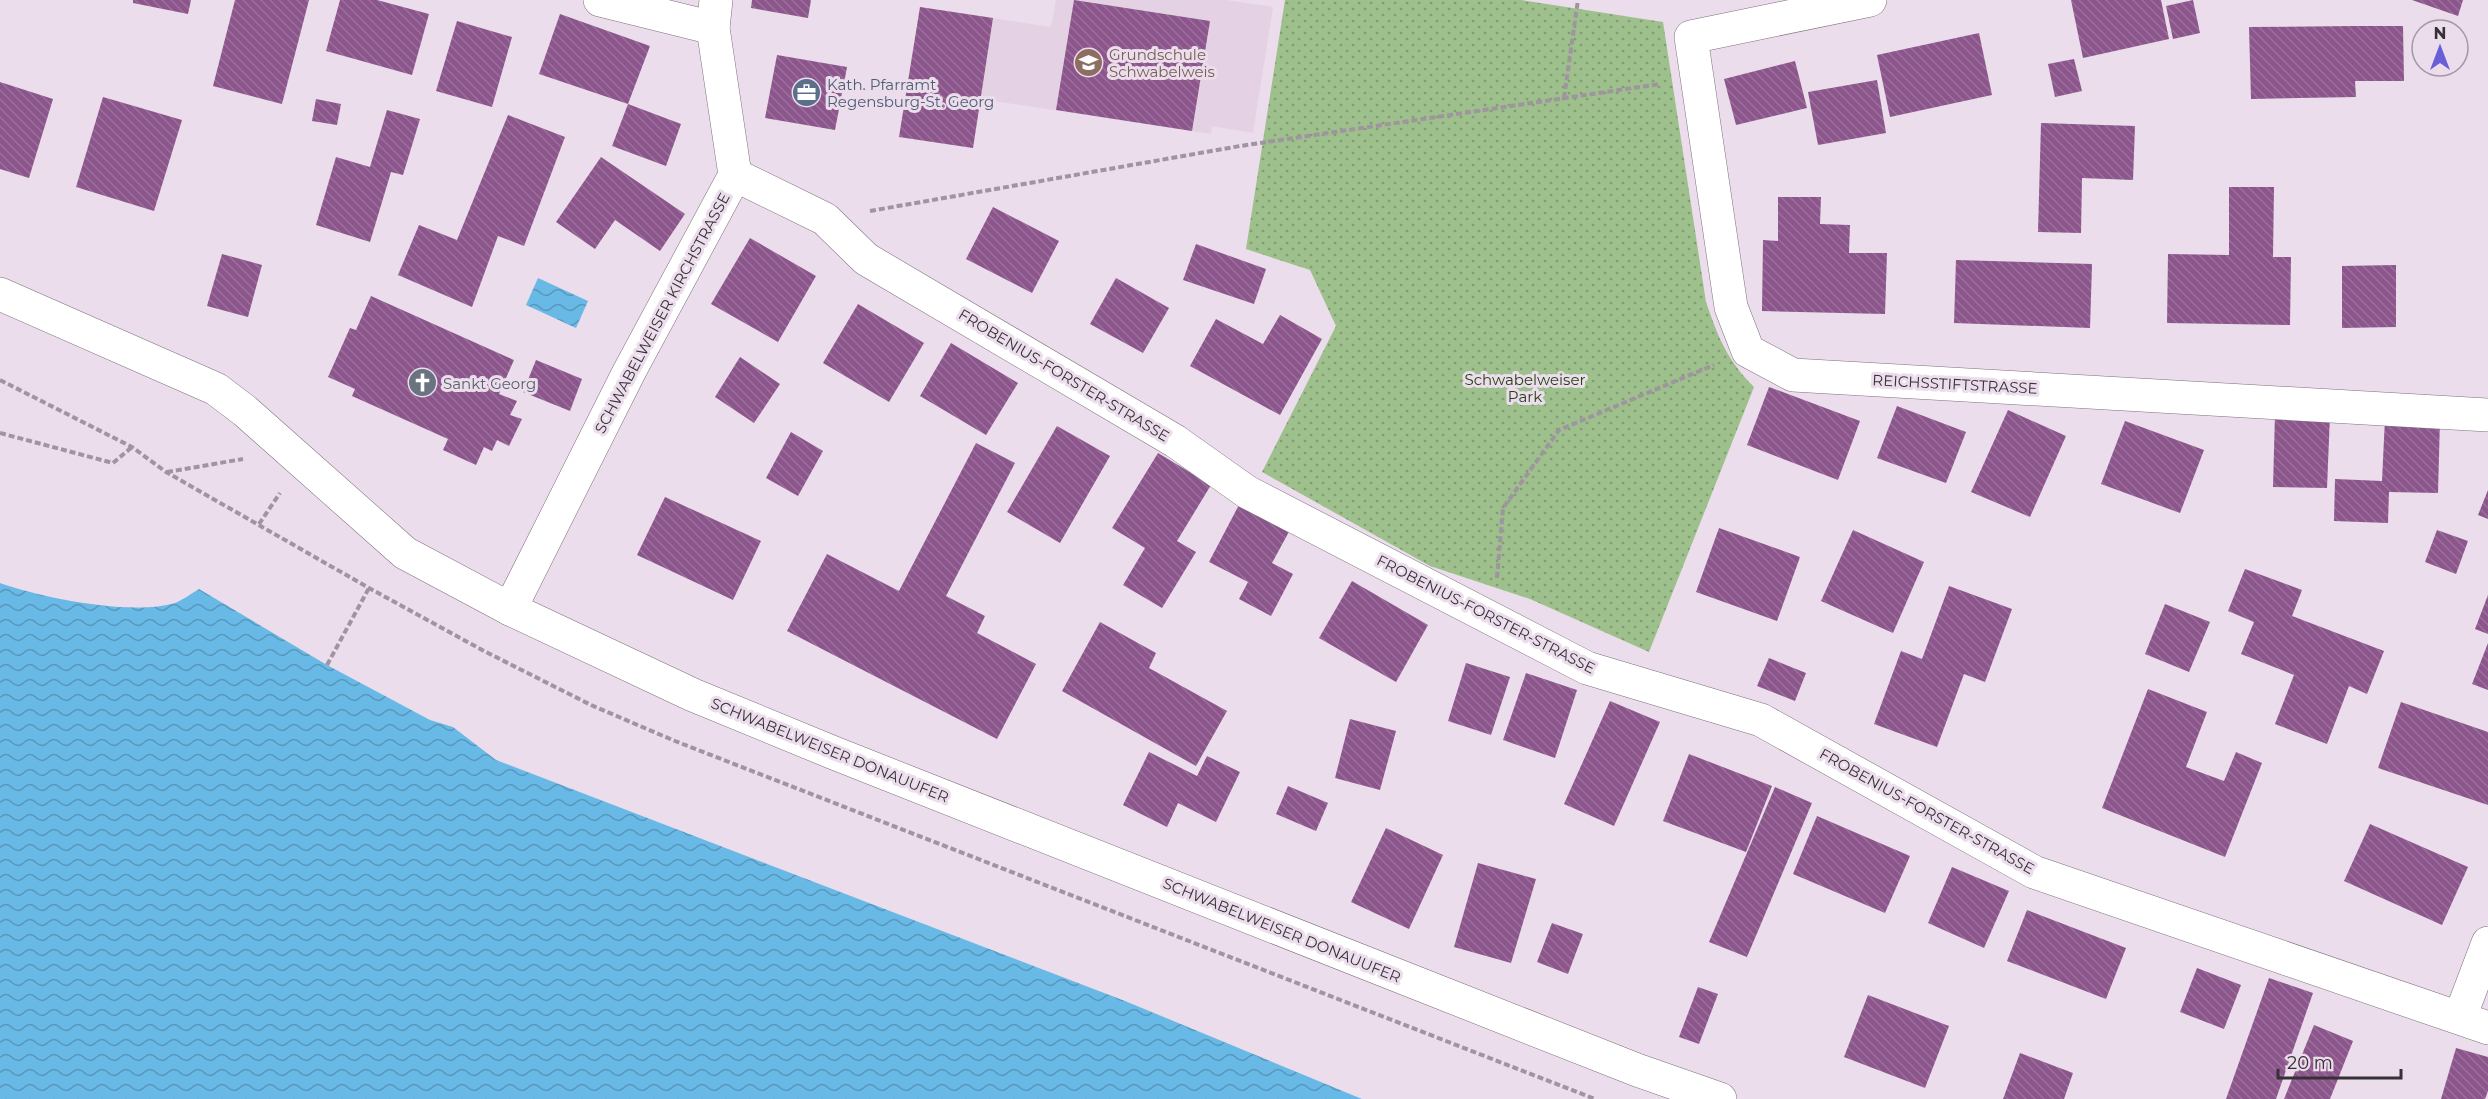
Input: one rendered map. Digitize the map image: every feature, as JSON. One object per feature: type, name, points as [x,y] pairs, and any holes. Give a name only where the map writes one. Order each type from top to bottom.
[{"type":"street","points":[[600,0],[715,14]]},
{"type":"street","points":[[1748,351],[1731,307],[1691,38],[1870,0]]},
{"type":"street","name":"SCHWABELWEISER KIRCHSTRASSE","points":[[510,609],[628,372],[735,175],[715,14]]},
{"type":"street","name":"FROBENIUS-FORSTER-STRASSE","points":[[735,175],[825,219],[866,259],[1175,441],[1247,492],[1587,668],[1761,720],[2034,872],[2474,1023]]},
{"type":"street","name":"SCHWABELWEISER DONAUUFER","points":[[0,294],[216,389],[245,411],[405,553],[510,609],[693,695],[823,749],[1626,1065],[1720,1099]]},
{"type":"street","name":"REICHSSTIFTSTRASSE","points":[[1748,351],[1793,375],[2488,415]]},
{"type":"street","points":[[2474,1023],[2488,943]]},
{"type":"path","points":[[1564,98],[1578,0]]},
{"type":"path","points":[[825,219],[1240,146],[1696,78]]},
{"type":"path","points":[[1494,620],[1503,508],[1559,430],[1748,351]]},
{"type":"path","points":[[0,380],[132,447],[166,472],[369,588],[503,661],[591,705],[675,741],[1595,1099]]},
{"type":"path","points":[[0,433],[113,463],[132,447]]},
{"type":"path","points":[[166,472],[291,451]]},
{"type":"path","points":[[259,524],[281,492]]},
{"type":"path","points":[[327,664],[369,588]]},
{"type":"shaded area","name":"Grundschule Schwabelweis","points":[[1056,0],[1226,0],[1273,7],[1253,133],[1212,126],[1211,134],[981,99],[973,148],[899,137],[920,7],[1051,27]]},
{"type":"green space","name":"Schwabelweiser Park","points":[[1285,0],[1521,0],[1663,22],[1706,302],[1724,348],[1754,387],[1649,652],[1530,599],[1430,566],[1262,472],[1336,326],[1310,270],[1246,249]]},
{"type":"water","points":[[538,278],[588,301],[576,328],[526,305]]},
{"type":"water","points":[[0,583],[87,604],[135,607],[175,603],[199,589],[327,665],[430,720],[453,727],[496,760],[1125,1001],[1362,1099],[0,1099]]},
{"type":"building","points":[[133,0],[191,0],[188,14],[133,3]]},
{"type":"building","points":[[235,0],[309,0],[282,104],[213,86]]},
{"type":"building","points":[[340,0],[377,0],[429,14],[412,75],[326,51]]},
{"type":"building","points":[[752,0],[811,0],[808,18],[751,8]]},
{"type":"building","points":[[1074,0],[1210,21],[1192,131],[1056,110]]},
{"type":"building","points":[[2071,0],[2161,0],[2169,39],[2083,58]]},
{"type":"building","points":[[2193,0],[2200,33],[2173,39],[2166,6]]},
{"type":"building","points":[[2412,0],[2463,0],[2458,16]]},
{"type":"building","points":[[920,7],[993,18],[973,148],[899,137]]},
{"type":"building","points":[[560,14],[650,46],[628,104],[539,74]]},
{"type":"building","points":[[457,21],[512,37],[492,107],[436,91]]},
{"type":"building","points":[[2403,26],[2404,81],[2355,81],[2356,97],[2251,99],[2249,27]]},
{"type":"building","points":[[1979,33],[1992,95],[1890,117],[1877,55]]},
{"type":"building","name":"Kath. Pfarramt Regensburg-St. Georg","points":[[777,55],[847,67],[835,130],[765,118]]},
{"type":"building","points":[[2074,59],[2082,91],[2055,97],[2048,64]]},
{"type":"building","points":[[1795,61],[1807,108],[1736,125],[1724,79]]},
{"type":"building","points":[[1877,80],[1886,133],[1818,145],[1808,92]]},
{"type":"building","points":[[0,82],[53,99],[29,178],[0,169]]},
{"type":"building","points":[[103,97],[182,120],[154,211],[76,187]]},
{"type":"building","points":[[316,99],[341,104],[337,125],[312,121]]},
{"type":"building","points":[[628,104],[681,124],[666,166],[612,146]]},
{"type":"building","points":[[387,110],[420,119],[403,175],[391,172],[370,242],[316,225],[336,157],[370,167]]},
{"type":"building","points":[[508,115],[565,137],[524,246],[498,236],[472,307],[398,275],[419,225],[457,240]]},
{"type":"building","points":[[2041,123],[2135,126],[2133,180],[2082,178],[2081,233],[2038,232]]},
{"type":"building","points":[[601,157],[685,214],[660,251],[615,220],[595,249],[556,222]]},
{"type":"building","points":[[2229,187],[2274,187],[2273,257],[2291,257],[2290,325],[2167,323],[2168,254],[2229,255]]},
{"type":"building","points":[[1778,197],[1821,197],[1820,224],[1850,225],[1849,253],[1887,253],[1885,314],[1762,311],[1763,240],[1778,241]]},
{"type":"building","points":[[993,207],[1059,241],[1032,293],[966,259]]},
{"type":"building","points":[[750,238],[816,276],[778,342],[711,304]]},
{"type":"building","points":[[1196,244],[1266,269],[1254,304],[1183,280]]},
{"type":"building","points":[[222,254],[262,265],[248,317],[207,306]]},
{"type":"building","points":[[1956,260],[2092,264],[2090,328],[1954,323]]},
{"type":"building","points":[[2396,265],[2396,327],[2342,328],[2342,266]]},
{"type":"building","points":[[1116,278],[1169,308],[1143,353],[1090,324]]},
{"type":"building","name":"Sankt Georg","points":[[371,296],[514,360],[499,394],[517,401],[510,415],[522,419],[509,446],[497,440],[492,451],[484,447],[476,465],[443,450],[448,439],[352,396],[355,389],[328,377],[350,328],[356,330]]},
{"type":"building","points":[[858,304],[924,343],[889,402],[823,363]]},
{"type":"building","points":[[1280,315],[1322,339],[1280,415],[1190,366],[1216,319],[1263,344]]},
{"type":"building","points":[[951,343],[1018,383],[986,435],[920,396]]},
{"type":"building","points":[[740,357],[780,384],[754,423],[715,397]]},
{"type":"building","points":[[536,360],[582,379],[570,411],[523,392]]},
{"type":"building","points":[[1769,387],[1860,421],[1838,480],[1747,445]]},
{"type":"building","points":[[1897,406],[1966,432],[1946,483],[1877,458]]},
{"type":"building","points":[[2008,410],[2066,436],[2030,517],[1971,492]]},
{"type":"building","points":[[2275,414],[2330,415],[2327,488],[2273,487]]},
{"type":"building","points":[[2385,418],[2440,420],[2438,493],[2389,492],[2388,523],[2334,521],[2335,479],[2382,481]]},
{"type":"building","points":[[2125,421],[2204,450],[2180,513],[2101,484]]},
{"type":"building","points":[[1057,426],[1110,456],[1060,543],[1007,512]]},
{"type":"building","points":[[791,432],[823,451],[798,496],[766,478]]},
{"type":"building","points":[[976,443],[1015,463],[946,596],[985,616],[977,633],[1036,664],[997,739],[787,631],[827,554],[899,591]]},
{"type":"building","points":[[1158,453],[1211,485],[1177,541],[1196,552],[1162,608],[1123,585],[1145,548],[1112,528]]},
{"type":"building","points":[[2488,490],[2488,519],[2478,515]]},
{"type":"building","points":[[665,497],[761,541],[733,600],[637,555]]},
{"type":"building","points":[[1241,501],[1291,528],[1272,563],[1293,574],[1271,616],[1239,599],[1248,582],[1209,562]]},
{"type":"building","points":[[1719,528],[1800,557],[1777,621],[1696,592]]},
{"type":"building","points":[[1853,530],[1924,562],[1893,633],[1821,601]]},
{"type":"building","points":[[2437,530],[2468,541],[2456,574],[2425,562]]},
{"type":"building","points":[[2245,569],[2302,590],[2292,616],[2384,651],[2367,694],[2349,686],[2327,744],[2275,724],[2294,675],[2241,654],[2254,622],[2228,611]]},
{"type":"building","points":[[1352,581],[1428,625],[1396,682],[1319,638]]},
{"type":"building","points":[[1949,586],[2012,609],[1985,682],[1964,674],[1937,747],[1874,724],[1901,651],[1922,659]]},
{"type":"building","points":[[2488,595],[2488,634],[2475,629]]},
{"type":"building","points":[[2165,604],[2210,622],[2189,672],[2145,654]]},
{"type":"building","points":[[1100,622],[1156,653],[1149,668],[1227,711],[1196,766],[1062,691]]},
{"type":"building","points":[[2488,643],[2488,690],[2472,684]]},
{"type":"building","points":[[1769,658],[1806,673],[1795,701],[1757,686]]},
{"type":"building","points":[[1466,663],[1510,677],[1491,735],[1448,721]]},
{"type":"building","points":[[1526,673],[1577,690],[1555,758],[1503,740]]},
{"type":"building","points":[[2148,689],[2207,712],[2186,767],[2224,781],[2236,752],[2262,763],[2225,857],[2102,808]]},
{"type":"building","points":[[1610,701],[1660,722],[1614,826],[1564,804]]},
{"type":"building","points":[[2401,702],[2488,732],[2488,805],[2378,768]]},
{"type":"building","points":[[1350,719],[1396,731],[1380,790],[1335,778]]},
{"type":"building","points":[[1149,752],[1197,776],[1207,756],[1240,772],[1216,822],[1178,803],[1167,827],[1123,805]]},
{"type":"building","points":[[1689,754],[1772,786],[1746,852],[1663,821]]},
{"type":"building","points":[[1288,786],[1328,803],[1316,831],[1276,814]]},
{"type":"building","points":[[1775,787],[1812,803],[1747,957],[1709,942]]},
{"type":"building","points":[[1817,816],[1910,856],[1885,913],[1793,874]]},
{"type":"building","points":[[2370,824],[2468,867],[2442,925],[2344,881]]},
{"type":"building","points":[[1386,828],[1443,855],[1409,929],[1351,902]]},
{"type":"building","points":[[1478,863],[1536,879],[1511,963],[1454,947]]},
{"type":"building","points":[[1952,867],[2009,891],[1984,948],[1928,923]]},
{"type":"building","points":[[2027,910],[2126,948],[2106,999],[2007,961]]},
{"type":"building","points":[[1552,923],[1583,934],[1568,974],[1537,962]]},
{"type":"building","points":[[2197,968],[2241,985],[2224,1029],[2180,1012]]},
{"type":"building","points":[[2269,978],[2313,993],[2276,1099],[2226,1099]]},
{"type":"building","points":[[1698,987],[1718,994],[1699,1044],[1679,1037]]},
{"type":"building","points":[[1868,995],[1949,1026],[1925,1088],[1844,1057]]},
{"type":"building","points":[[2314,1025],[2353,1041],[2330,1099],[2284,1099]]},
{"type":"building","points":[[2456,1048],[2488,1057],[2488,1091],[2485,1099],[2441,1099]]},
{"type":"building","points":[[2020,1053],[2073,1073],[2064,1099],[2003,1099]]},
{"type":"place","name":"Grundschule Schwabelweis","points":[[1088,63]]},
{"type":"place","name":"Kath. Pfarramt Regensburg-St. Georg","points":[[806,93]]},
{"type":"place","name":"Sankt Georg","points":[[422,383]]}]
